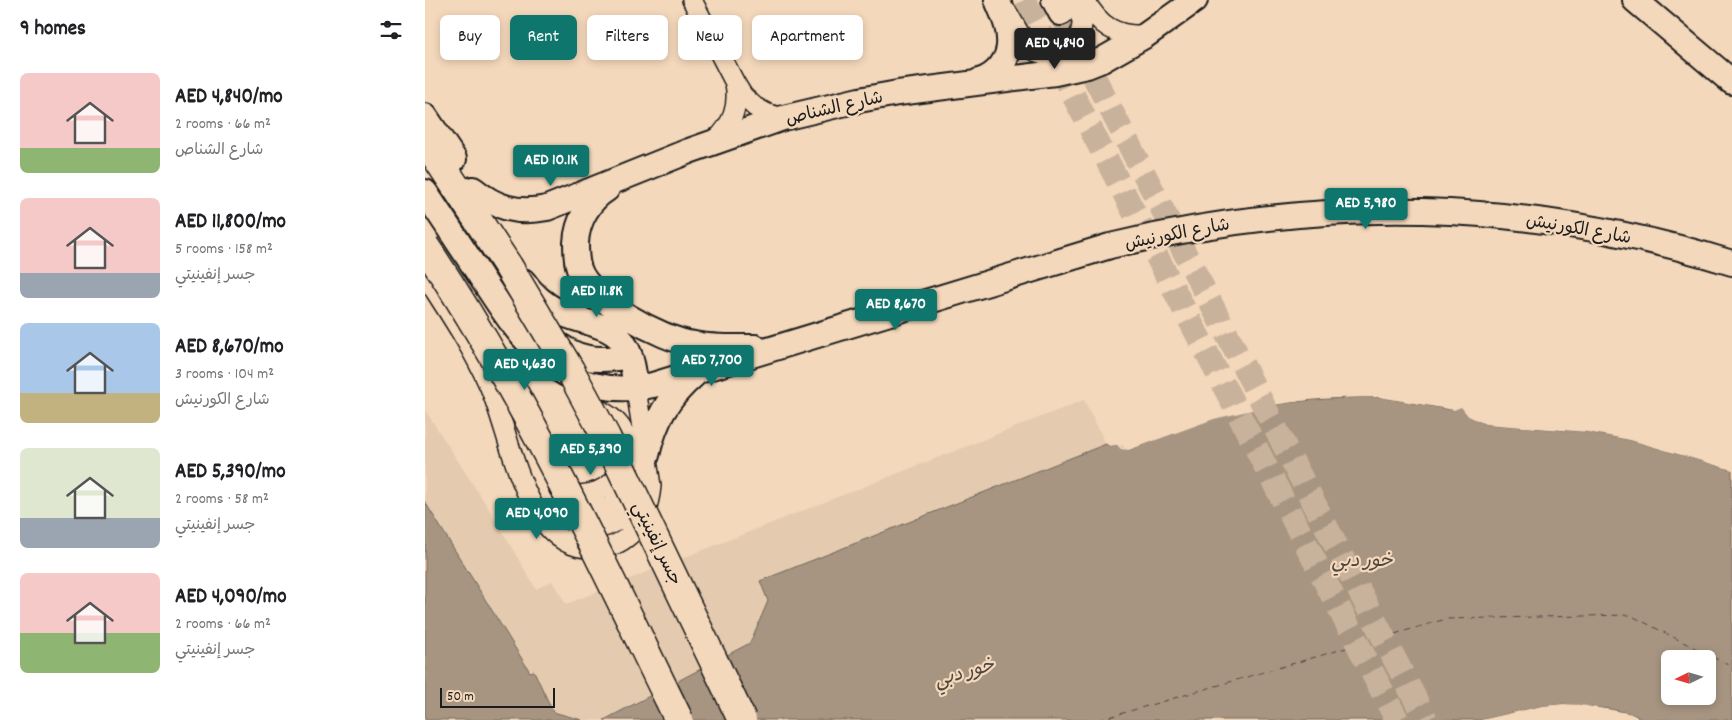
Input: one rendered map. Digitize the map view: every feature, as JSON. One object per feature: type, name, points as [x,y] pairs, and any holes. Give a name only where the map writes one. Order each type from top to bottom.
[{"type":"highway","name":"جسر إنفينيتي","points":[[425,140],[492,239],[570,370],[606,436],[742,720]]},
{"type":"highway","points":[[425,246],[481,334],[554,464],[679,720]]},
{"type":"main road","points":[[972,83],[986,79],[996,72],[1004,62],[1009,51],[1007,26],[999,0]]},
{"type":"main road","name":"شارع الشناص","points":[[473,189],[495,204],[508,209],[534,211],[560,204],[716,140],[783,118],[859,100],[1079,68],[1102,60],[1146,35],[1195,0]]},
{"type":"main road","points":[[1635,0],[1732,82]]},
{"type":"main road","points":[[425,116],[473,189],[488,226],[527,287],[541,301],[558,312],[613,333],[625,345],[630,356],[636,389]]},
{"type":"main road","points":[[624,178],[600,193],[589,206],[581,220],[577,236],[576,253],[579,269],[587,284],[599,296],[645,327],[677,341],[711,346],[778,347]]},
{"type":"main road","name":"شارع الكورنيش","points":[[425,192],[511,323],[529,344],[549,363],[568,376],[590,384],[613,389],[636,389],[697,372],[1110,246],[1211,225],[1296,214],[1389,210],[1490,214],[1591,228],[1641,238],[1726,260]]},
{"type":"main road","points":[[453,233],[469,243],[497,268],[536,323],[560,347],[575,355],[593,359],[610,360],[630,356]]},
{"type":"main road","points":[[637,457],[652,436],[659,417],[669,400],[697,372]]},
{"type":"street","points":[[692,0],[743,96],[755,107],[768,114],[783,118]]},
{"type":"street","points":[[999,0],[1029,46],[1038,52],[1049,54],[1061,52],[1069,47],[1081,30],[1082,21],[1063,4]]},
{"type":"street","points":[[1085,0],[1095,16],[1105,26],[1118,33],[1132,36],[1146,35]]},
{"type":"street","points":[[716,140],[725,132],[736,108],[735,83]]},
{"type":"street","points":[[425,251],[458,304],[492,365],[552,485],[564,492],[577,495],[603,490],[614,482],[637,457],[636,389]]},
{"type":"street","points":[[425,274],[489,384],[503,420],[517,472],[542,518],[551,531],[564,542],[579,548],[594,549],[610,546],[624,540],[636,530],[645,516],[650,502],[651,486],[617,422],[569,388],[549,363]]},
{"type":"shaded area","points":[[1084,400],[1106,444],[760,581],[768,601],[751,643],[604,720],[582,720],[553,712],[534,671],[530,672],[425,502],[425,410],[489,509],[536,589],[552,581],[566,604]]},
{"type":"water","name":"خور دبي","points":[[1379,397],[1453,410],[1461,406],[1468,416],[1485,424],[1587,432],[1630,440],[1732,470],[1732,720],[1643,720],[1633,714],[1610,709],[1564,704],[1542,706],[1481,720],[604,720],[750,643],[768,601],[760,581],[1106,444],[1109,446],[1117,445],[1129,450],[1232,413],[1316,400]]},
{"type":"water","points":[[425,502],[530,672],[534,671],[553,712],[582,720],[425,720]]},
{"type":"pier","points":[[1379,394],[1453,408],[1462,404],[1469,414],[1486,422],[1587,429],[1630,438],[1732,467],[1732,470],[1630,440],[1587,432],[1485,424],[1468,416],[1461,407],[1454,410],[1379,397],[1321,398],[1273,405],[1214,419],[1129,450],[1121,449],[1117,445],[1109,446],[1105,441],[1129,448],[1213,416],[1273,402],[1321,396]]},
{"type":"pier","points":[[1564,704],[1633,714],[1564,706],[1492,720],[1481,720],[1542,706]]},
{"type":"ferry route","points":[[1099,720],[1446,619],[1630,615],[1732,667]]},
{"type":"tunnel","points":[[1024,0],[1397,720]]},
{"type":"tunnel","points":[[1061,13],[1426,720]]}]
